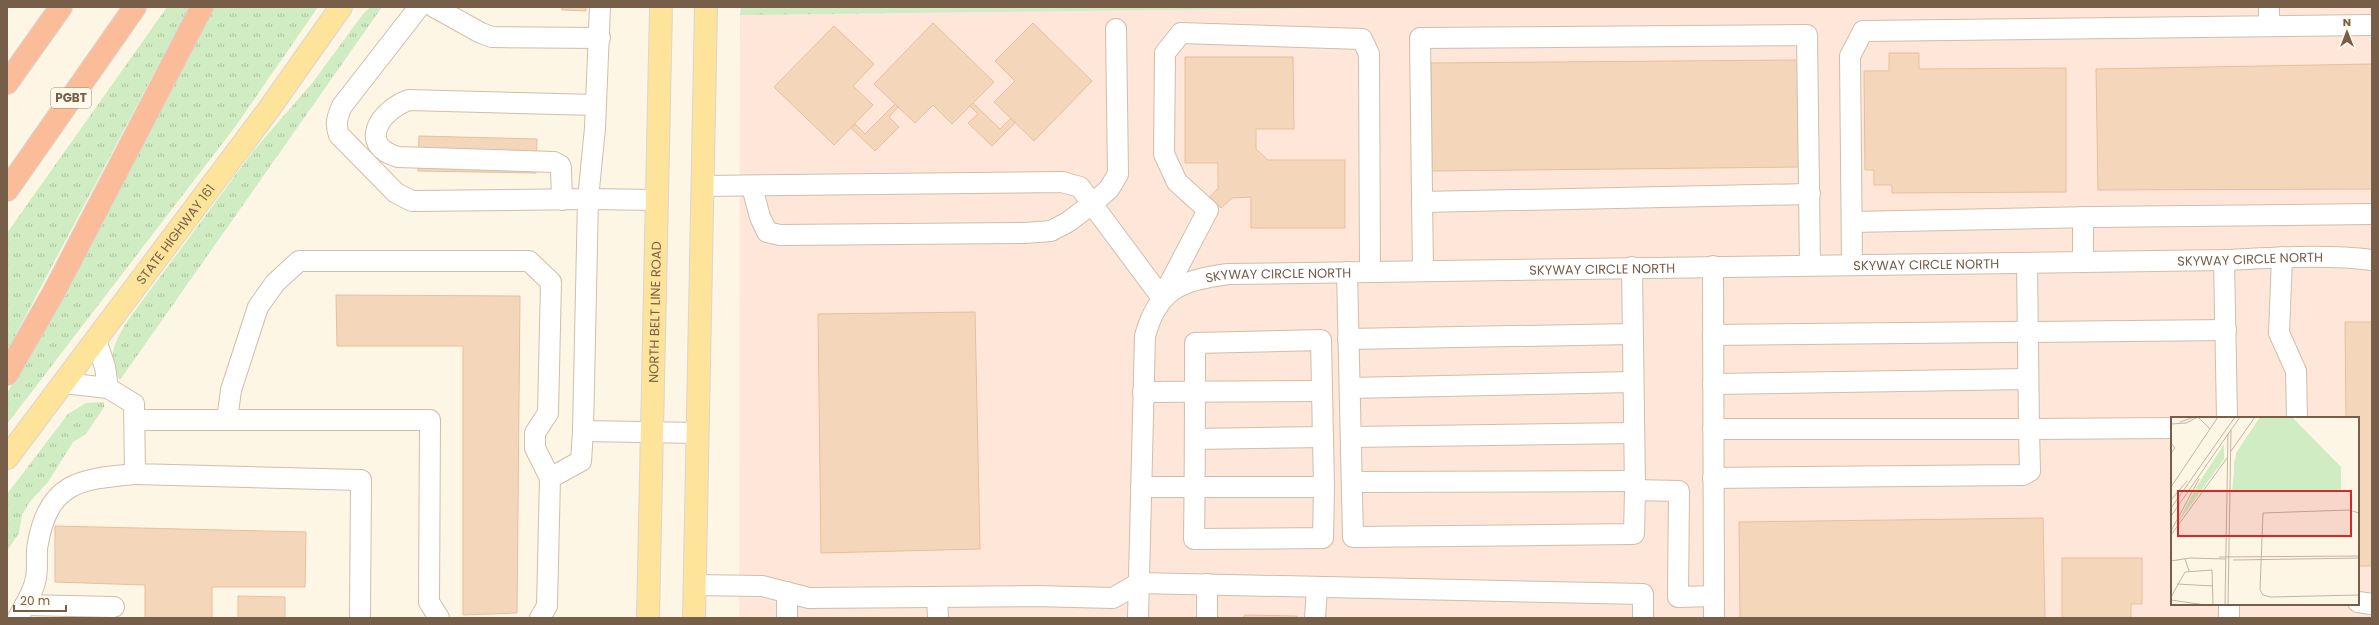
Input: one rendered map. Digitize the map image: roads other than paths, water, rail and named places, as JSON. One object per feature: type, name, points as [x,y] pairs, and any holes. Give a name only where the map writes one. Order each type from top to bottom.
[{"type":"highway","points":[[7,83],[60,7]]},
{"type":"highway","name":"PGBT","points":[[7,190],[135,7]]},
{"type":"highway","points":[[7,374],[54,292],[202,7]]},
{"type":"main road","name":"STATE HIGHWAY 161","points":[[7,458],[269,109],[341,7]]},
{"type":"main road","name":"NORTH BELT LINE ROAD","points":[[648,618],[661,7]]},
{"type":"main road","points":[[694,618],[706,7]]},
{"type":"street","points":[[420,7],[342,106],[337,117],[336,126],[339,135],[396,194],[412,201],[588,199],[657,200]]},
{"type":"street","points":[[434,7],[481,33],[492,37],[600,38]]},
{"type":"street","points":[[550,478],[581,461],[588,199],[596,105],[600,38],[600,7]]},
{"type":"street","points":[[1852,264],[1850,56],[1863,31],[2269,17],[2372,25]]},
{"type":"street","points":[[752,187],[760,217],[767,232],[780,235],[1052,230],[1068,222],[1092,204],[1109,189],[1118,174],[1116,29]]},
{"type":"street","points":[[703,186],[752,187],[1062,182],[1080,187],[1162,298],[1208,210],[1177,182],[1164,154],[1165,53],[1181,33],[1362,38],[1369,54],[1370,271]]},
{"type":"street","points":[[1423,271],[1420,38],[1807,35],[1810,265]]},
{"type":"street","points":[[562,200],[561,168],[554,162],[398,157],[384,153],[375,139],[375,132],[389,111],[398,104],[409,100],[596,105]]},
{"type":"street","points":[[396,194],[398,157]]},
{"type":"street","points":[[1422,202],[1810,194]]},
{"type":"street","points":[[1852,222],[2083,217],[2372,214]]},
{"type":"street","points":[[2083,217],[2083,262]]},
{"type":"street","points":[[2282,258],[2279,333],[2296,371],[2297,417]]},
{"type":"street","name":"SKYWAY CIRCLE NORTH","points":[[1138,618],[1145,336],[1151,315],[1162,298],[1180,286],[1204,277],[1228,274],[1632,267],[2026,263],[2282,258],[2351,258],[2372,260]]},
{"type":"street","points":[[2224,260],[2227,417]]},
{"type":"street","points":[[227,420],[231,390],[258,307],[275,283],[300,261],[529,261],[551,282],[548,413],[535,433],[535,448],[550,478],[547,606],[540,618]]},
{"type":"street","points":[[1713,478],[2023,475],[2030,471],[2026,263]]},
{"type":"street","points":[[1713,266],[1714,618]]},
{"type":"street","points":[[1347,272],[1353,537],[1634,534],[1635,486],[1632,267]]},
{"type":"street","points":[[1713,335],[2226,330]]},
{"type":"street","points":[[1348,339],[1632,334]]},
{"type":"street","points":[[96,340],[105,367],[108,388]]},
{"type":"street","points":[[1321,340],[1322,391],[1324,487],[1323,538],[1194,539],[1195,343],[1321,340]]},
{"type":"street","points":[[1713,384],[2028,380]]},
{"type":"street","points":[[1350,388],[1633,382]]},
{"type":"street","points":[[64,383],[108,388],[134,404],[135,474]]},
{"type":"street","points":[[1143,392],[1195,393],[1322,391]]},
{"type":"street","points":[[135,420],[430,420],[429,602],[440,618]]},
{"type":"street","points":[[1713,429],[2171,428]]},
{"type":"street","points":[[583,431],[698,433]]},
{"type":"street","points":[[1351,437],[1634,433]]},
{"type":"street","points":[[1195,439],[1323,437]]},
{"type":"street","points":[[114,607],[22,612],[36,581],[38,543],[52,503],[64,491],[75,484],[90,478],[135,474],[360,480],[360,618]]},
{"type":"street","points":[[1352,482],[1635,486],[1679,491],[1678,597],[1713,596]]},
{"type":"street","points":[[1141,486],[1324,487]]},
{"type":"street","points":[[694,585],[762,586],[809,598],[1035,596],[1113,598],[1139,583],[1643,594],[1643,618]]},
{"type":"street","points":[[1207,584],[1207,618]]},
{"type":"street","points":[[1316,618],[1317,587]]},
{"type":"street","points":[[787,592],[787,618]]},
{"type":"street","points":[[937,597],[938,618]]},
{"type":"street","points":[[2359,602],[2372,604]]},
{"type":"street","points":[[2229,605],[2229,618]]}]
